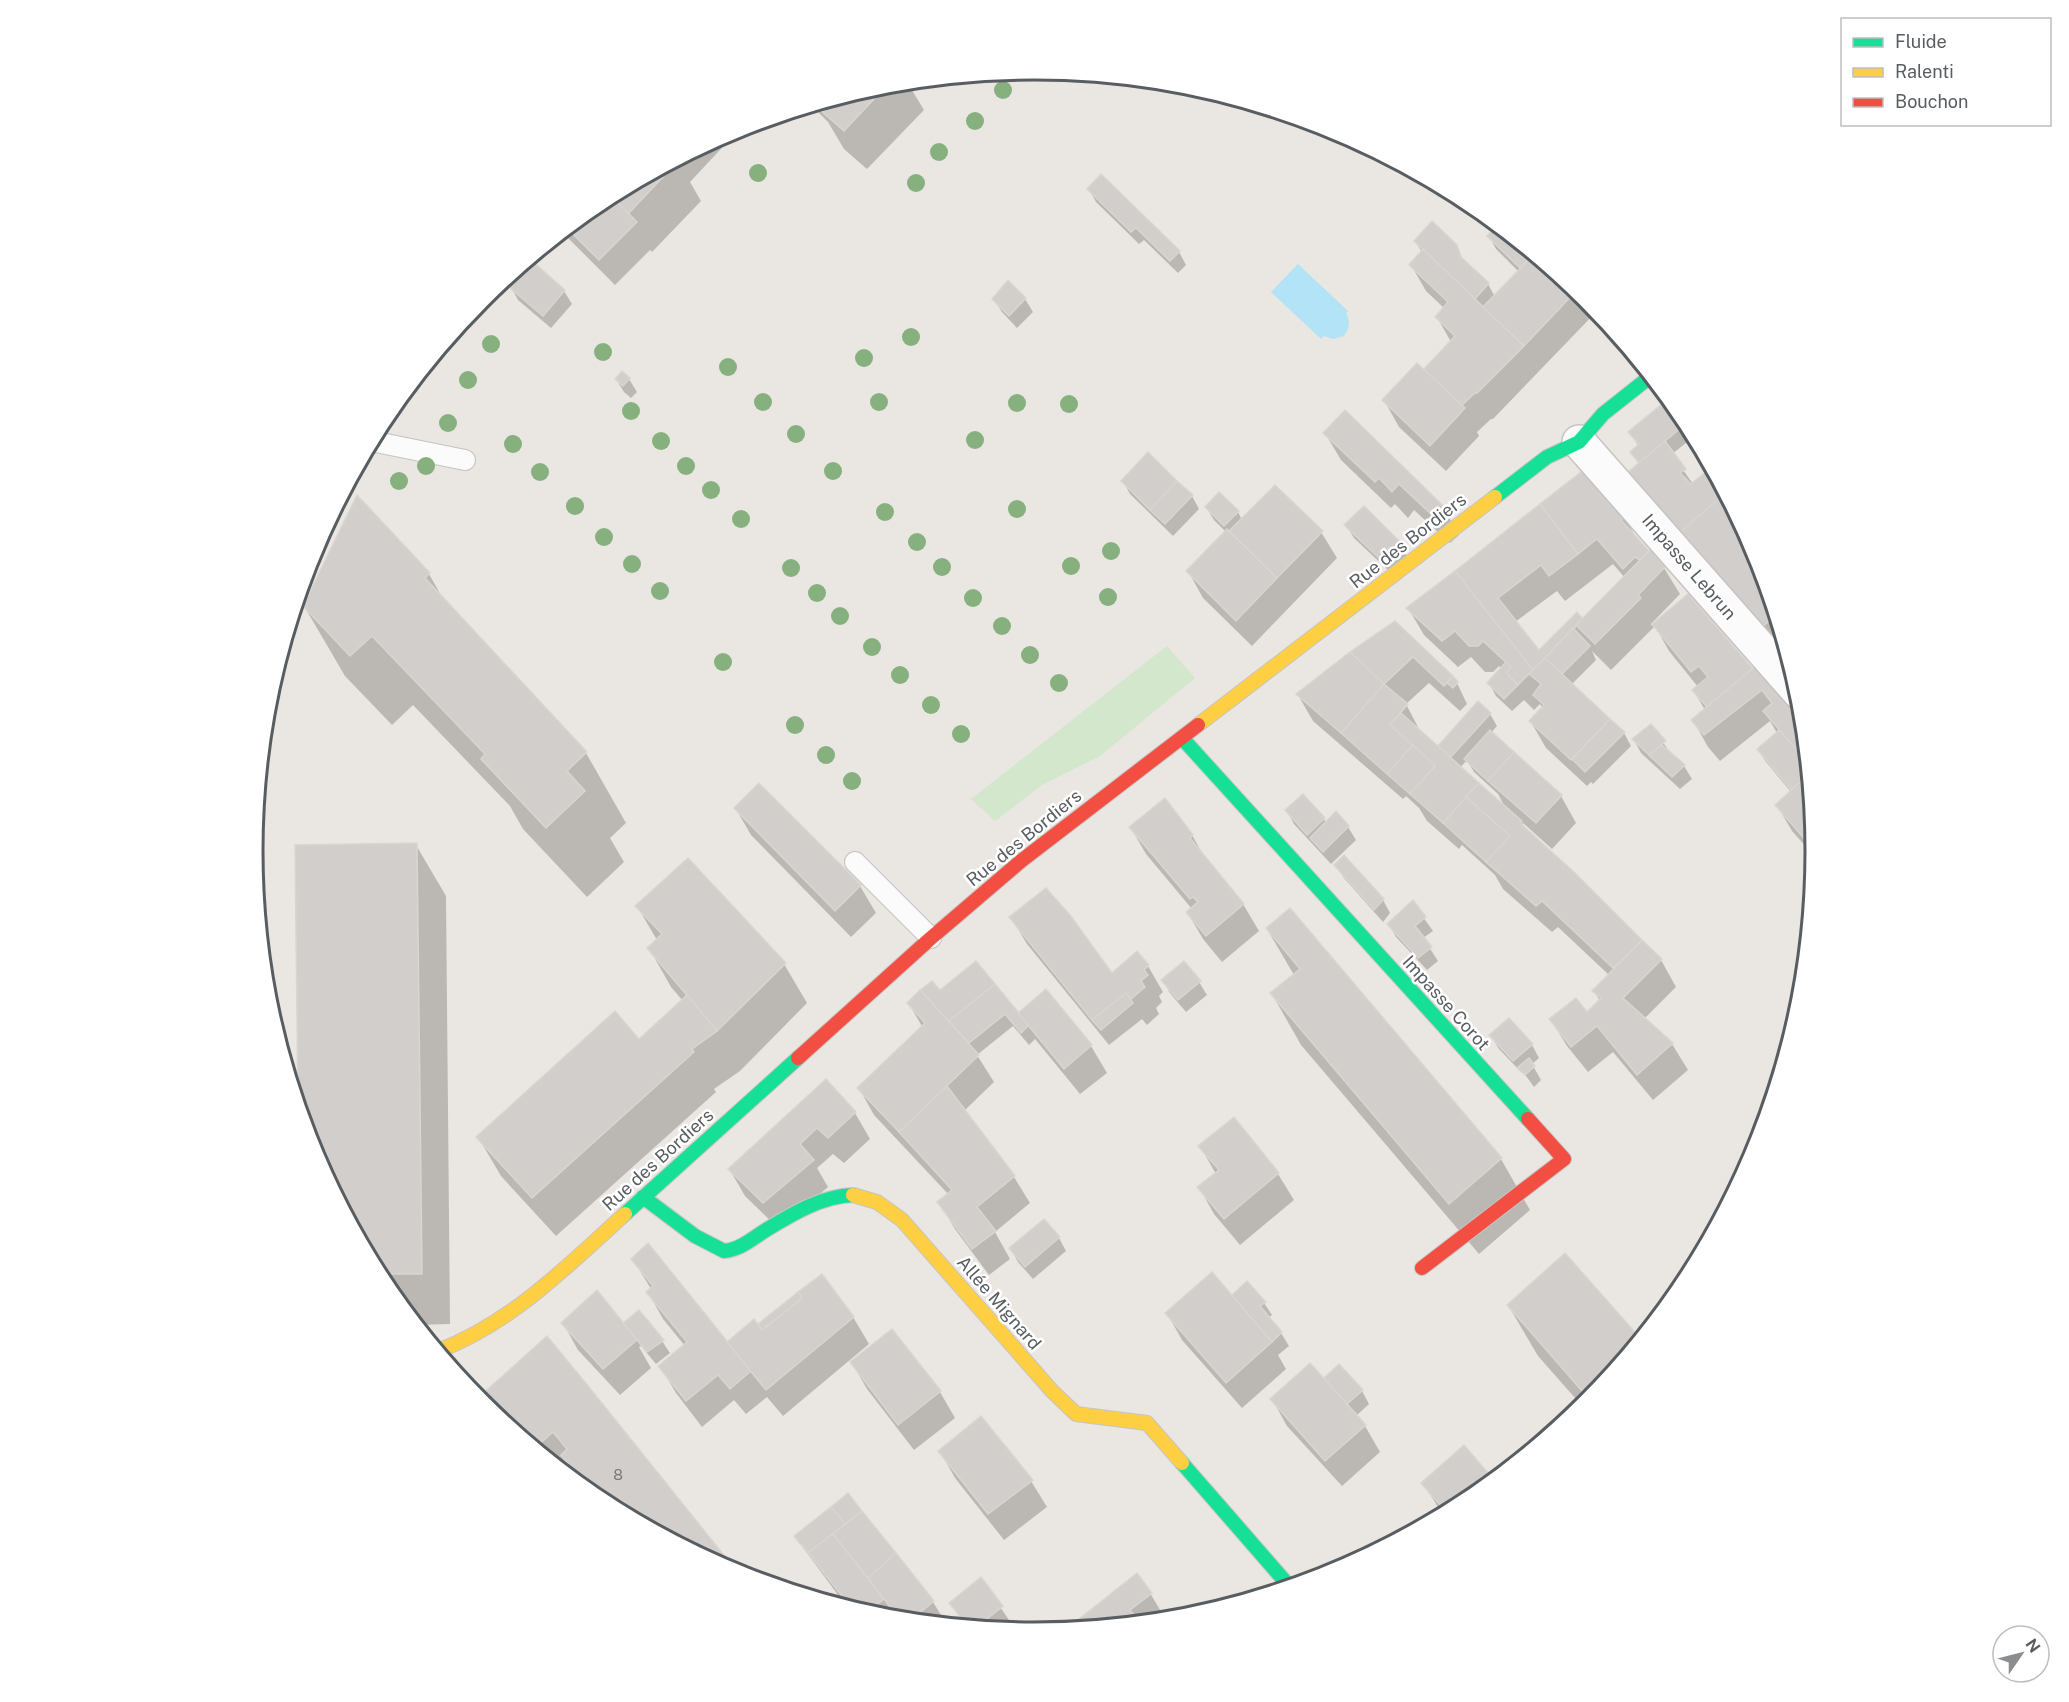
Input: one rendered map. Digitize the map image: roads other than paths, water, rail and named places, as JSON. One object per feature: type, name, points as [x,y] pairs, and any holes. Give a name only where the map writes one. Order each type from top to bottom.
[{"type":"street","name":"Rue des Bordiers","points":[[445,1349],[494,1325],[531,1298],[931,938],[1004,876],[1547,458],[1579,442],[1603,414],[1646,380]]},
{"type":"street","name":"Impasse Lebrun","points":[[1579,442],[1786,677]]},
{"type":"street","name":"Impasse Corot","points":[[1182,738],[1564,1159],[1422,1268]]},
{"type":"street","name":"Allée Mignard","points":[[643,1197],[710,1245],[724,1251],[739,1247],[770,1227],[825,1198],[846,1195],[864,1196],[884,1205],[902,1220],[1052,1391],[1076,1414],[1147,1423],[1285,1581]]},
{"type":"lane","points":[[380,443],[465,460]]},
{"type":"lane","points":[[855,862],[931,938]]},
{"type":"water","points":[[1298,264],[1348,311],[1346,313],[1349,325],[1344,336],[1333,339],[1324,336],[1321,339],[1271,292]]}]
